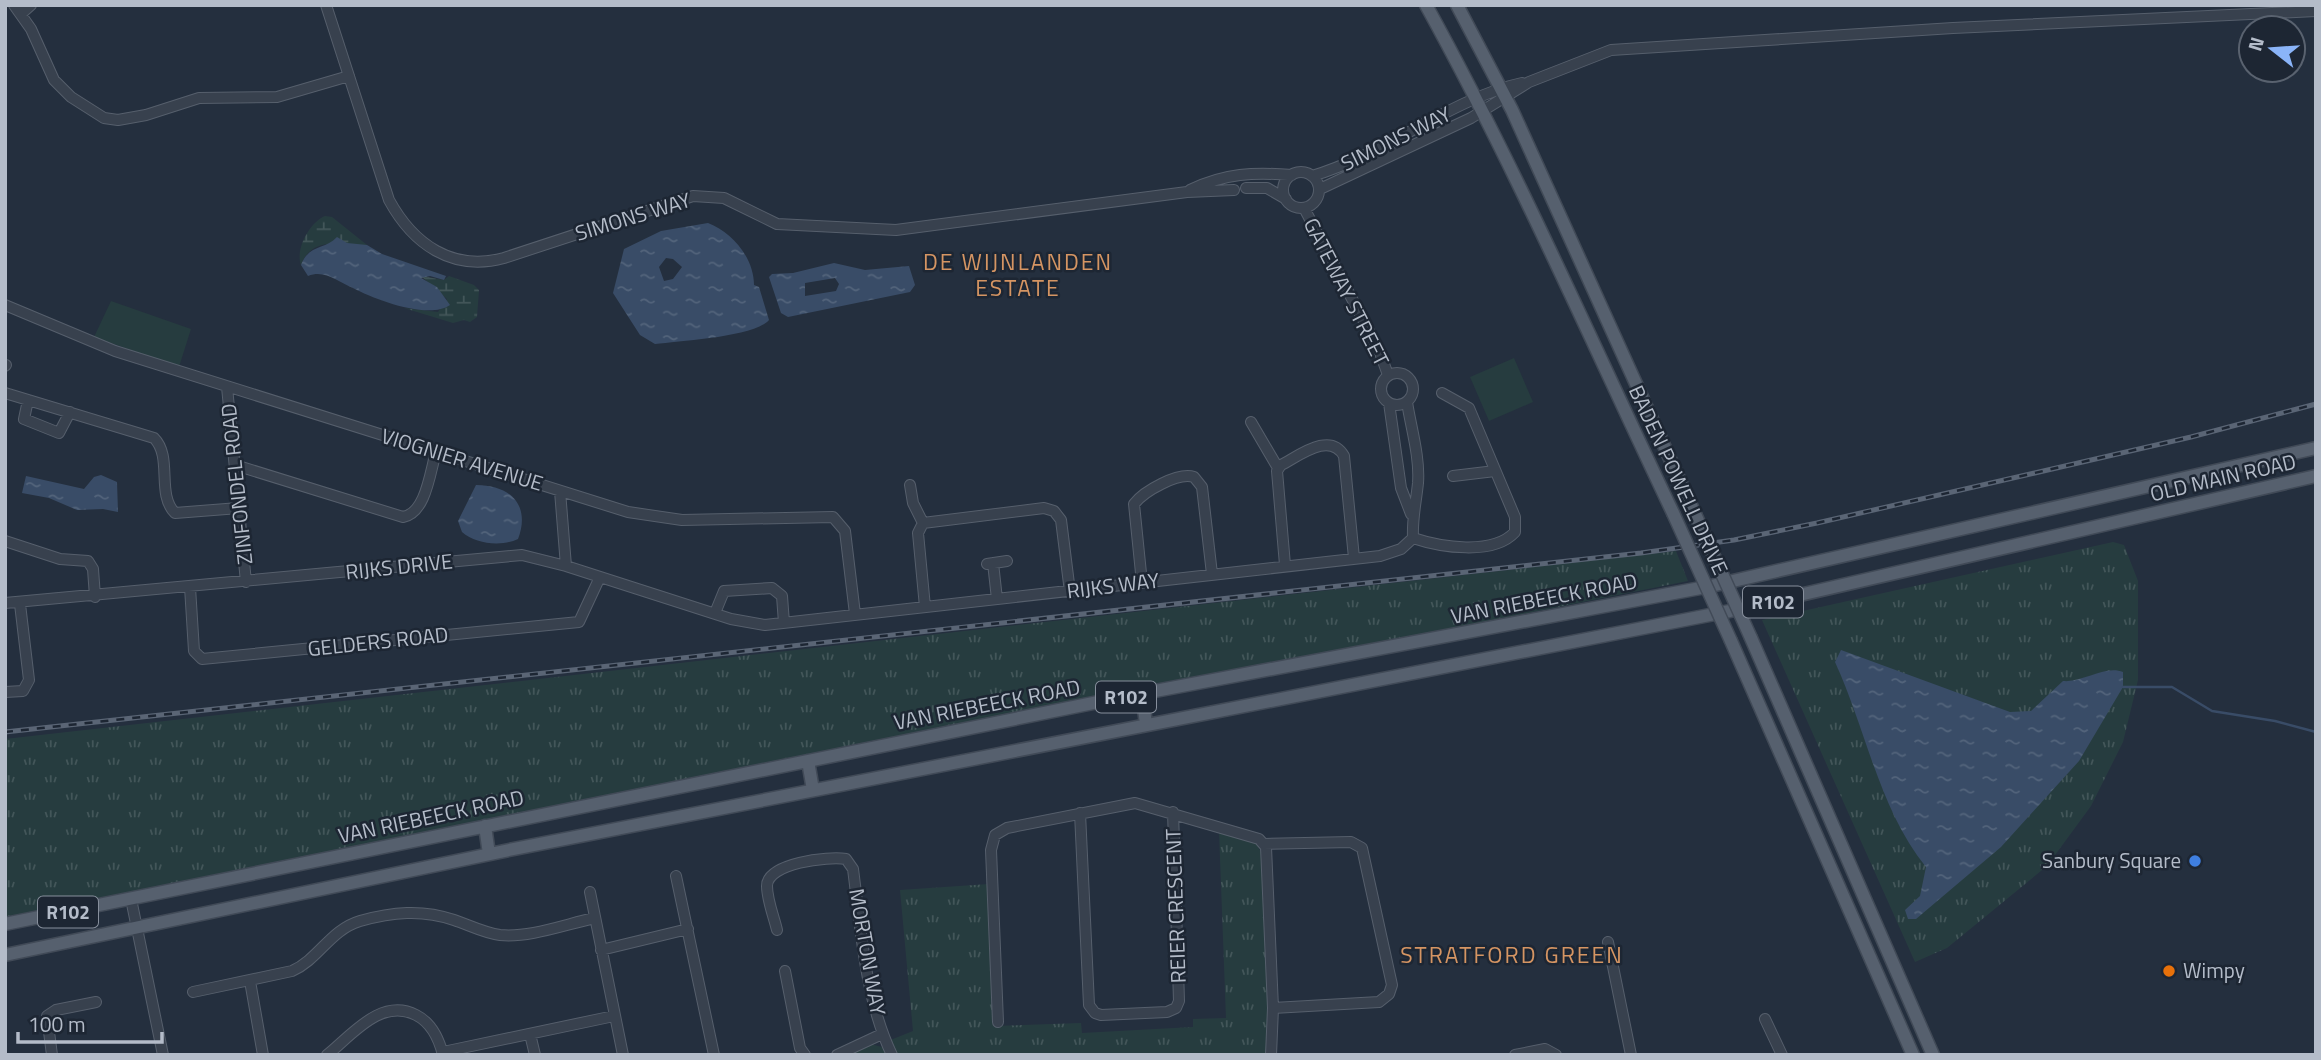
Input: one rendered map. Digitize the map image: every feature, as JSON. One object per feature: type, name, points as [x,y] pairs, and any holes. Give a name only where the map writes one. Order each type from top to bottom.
[{"type":"main road","name":"BADEN POWELL DRIVE","points":[[1426,5],[1481,105],[1673,513],[1913,1055]]},
{"type":"main road","name":"BADEN POWELL DRIVE","points":[[1457,5],[1504,93],[1695,514],[1933,1055]]},
{"type":"main road","name":"OLD MAIN ROAD","points":[[2141,488],[2316,448]]},
{"type":"main road","name":"OLD MAIN ROAD","points":[[1146,724],[1730,611],[2316,476]]},
{"type":"main road","name":"VAN RIEBEECK ROAD","points":[[5,924],[1142,694],[1711,586],[2141,488]]},
{"type":"main road","points":[[1142,694],[1146,724]]},
{"type":"main road","name":"R102","points":[[5,955],[489,854],[1146,724]]},
{"type":"main road","points":[[808,761],[813,790]]},
{"type":"main road","points":[[485,826],[489,854]]},
{"type":"street","points":[[31,5],[18,9],[54,80],[71,97],[104,118],[118,120],[146,115],[199,98],[277,97],[349,76]]},
{"type":"street","name":"SIMONS WAY","points":[[326,5],[384,190],[400,219],[429,248],[467,262],[504,258],[693,196],[724,198],[777,224],[896,230],[1186,192],[1234,190]]},
{"type":"street","points":[[1481,105],[1529,82],[1611,50],[1953,28],[2316,11]]},
{"type":"street","name":"SIMONS WAY","points":[[1312,176],[1481,105]]},
{"type":"street","name":"SIMONS WAY","points":[[1320,189],[1481,105]]},
{"type":"street","name":"SIMONS WAY","points":[[1186,192],[1227,175],[1252,172],[1292,175]]},
{"type":"street","points":[[1246,188],[1267,188],[1294,206],[1304,208],[1314,204],[1320,189],[1312,176],[1302,172],[1292,175],[1285,183],[1286,199]]},
{"type":"street","name":"GATEWAY STREET","points":[[1304,208],[1379,350],[1388,375]]},
{"type":"street","name":"VIOGNIER AVENUE","points":[[5,305],[115,351],[628,512],[682,520],[834,517],[845,531],[855,614]]},
{"type":"street","points":[[1389,403],[1399,405],[1407,401],[1413,390],[1411,380],[1403,373],[1388,375],[1381,390],[1389,403],[1401,488],[1412,514]]},
{"type":"street","name":"ZINFONDEL ROAD","points":[[228,387],[246,582]]},
{"type":"street","points":[[5,393],[146,435],[158,442],[168,503],[175,513],[239,508]]},
{"type":"street","points":[[1407,401],[1418,484],[1412,514],[1413,538],[1453,548],[1511,537],[1515,532],[1515,517],[1469,408],[1442,393]]},
{"type":"street","points":[[28,400],[24,419],[58,433],[70,412]]},
{"type":"street","points":[[1251,422],[1278,468]]},
{"type":"street","points":[[1285,565],[1275,477],[1278,468],[1321,445],[1333,445],[1339,449],[1345,460],[1354,558]]},
{"type":"street","points":[[1396,449],[1415,447]]},
{"type":"street","points":[[235,465],[403,517],[411,515],[419,507],[436,452]]},
{"type":"street","points":[[1453,476],[1495,471]]},
{"type":"street","points":[[1142,583],[1133,512],[1135,504],[1140,497],[1182,475],[1194,477],[1202,487],[1212,574]]},
{"type":"street","points":[[910,485],[913,503],[923,523]]},
{"type":"street","points":[[560,491],[566,566]]},
{"type":"street","points":[[923,523],[1051,509],[1061,520],[1070,592]]},
{"type":"street","points":[[923,523],[918,533],[925,607]]},
{"type":"street","name":"RIJKS WAY","points":[[784,623],[1391,553],[1413,538]]},
{"type":"street","points":[[5,541],[60,559],[88,561],[93,569],[95,597]]},
{"type":"street","name":"RIJKS DRIVE","points":[[5,603],[95,597],[515,555],[566,566],[750,623],[784,623]]},
{"type":"street","points":[[997,599],[990,563],[1007,561]]},
{"type":"street","name":"GELDERS ROAD","points":[[190,587],[194,652],[202,659],[210,659],[579,622],[600,577]]},
{"type":"street","points":[[715,613],[724,591],[772,588],[782,596],[784,623]]},
{"type":"street","points":[[5,692],[23,691],[29,680],[20,604]]},
{"type":"street","points":[[998,1022],[993,840],[1007,828],[1135,803],[1259,839],[1265,844],[1351,842],[1362,848],[1392,985],[1390,994],[1379,1002],[1273,1008]]},
{"type":"street","name":"REIER CRESCENT","points":[[1080,813],[1089,1002],[1093,1011],[1101,1014],[1167,1012],[1176,1008],[1180,1001],[1172,812]]},
{"type":"street","points":[[1265,844],[1273,1008],[1271,1055]]},
{"type":"street","name":"MORTON WAY","points":[[777,930],[767,886],[769,877],[777,869],[832,856],[846,859],[853,869],[864,950],[882,1034],[892,1055]]},
{"type":"street","points":[[676,876],[714,1055]]},
{"type":"street","points":[[590,892],[623,1055]]},
{"type":"street","points":[[131,899],[163,1055]]},
{"type":"street","points":[[193,992],[297,969],[339,930],[386,916],[413,912],[435,914],[489,933],[505,935],[595,918]]},
{"type":"street","points":[[601,950],[688,929]]},
{"type":"street","points":[[1608,942],[1631,1055]]},
{"type":"street","points":[[785,971],[800,1048],[805,1055]]},
{"type":"street","points":[[250,981],[263,1055]]},
{"type":"street","points":[[52,1055],[47,1016],[56,1010],[96,1002]]},
{"type":"street","points":[[327,1055],[378,1014],[400,1009],[428,1023],[443,1053],[614,1016]]},
{"type":"street","points":[[1765,1019],[1782,1055]]},
{"type":"street","points":[[530,1034],[535,1055]]},
{"type":"street","points":[[836,1055],[882,1034]]},
{"type":"street","points":[[1515,1055],[1545,1049],[1556,1055]]},
{"type":"green space","points":[[325,216],[332,217],[367,245],[322,245],[306,255],[301,265],[300,251],[305,237],[314,224]]},
{"type":"green space","points":[[421,276],[444,280],[449,276],[474,285],[479,290],[477,317],[470,322],[464,320],[453,323],[404,308],[438,312],[447,299]]},
{"type":"green space","points":[[111,301],[191,329],[179,367],[94,337]]},
{"type":"green space","points":[[1514,358],[1533,402],[1489,421],[1470,377]]},
{"type":"green space","points":[[2113,542],[2124,545],[2138,581],[2138,680],[2123,742],[2091,806],[2047,866],[1947,948],[1915,962],[1762,620]]},
{"type":"green space","points":[[1676,551],[1688,581],[5,917],[5,739]]},
{"type":"green space","points":[[1219,831],[1256,843],[1262,854],[1269,1026],[1266,1055],[895,1055],[888,1041],[913,1031],[900,890],[989,884],[994,1026],[1081,1023],[1082,1033],[1193,1027],[1193,1019],[1226,1018]]},
{"type":"green space","points":[[870,1044],[882,1047],[887,1055],[845,1055]]},
{"type":"water","points":[[708,223],[733,239],[750,265],[754,285],[759,287],[769,320],[748,330],[698,340],[655,344],[640,335],[613,293],[624,249],[661,231]],"holes":[[[666,258],[673,259],[682,267],[673,279],[664,281],[659,267]]]},
{"type":"water","points":[[337,237],[347,243],[367,245],[382,254],[446,276],[444,280],[430,276],[421,278],[437,287],[450,305],[429,310],[402,307],[375,298],[326,275],[308,276],[301,265],[304,258]]},
{"type":"water","points":[[834,263],[865,270],[909,266],[915,285],[910,292],[788,317],[781,313],[769,277],[772,274],[793,273]],"holes":[[[835,278],[839,284],[836,291],[805,296],[805,283]]]},
{"type":"water","points":[[101,475],[117,482],[118,512],[103,509],[77,510],[49,498],[22,493],[26,476],[84,489],[94,477]]},
{"type":"water","points":[[476,485],[499,489],[515,499],[522,516],[518,539],[489,543],[462,532],[458,521]]},
{"type":"water","points":[[1841,650],[2010,712],[2031,711],[2063,681],[2101,672],[2123,672],[2123,687],[2079,761],[2001,847],[1916,919],[1908,919],[1905,910],[1920,896],[1926,867],[1896,820],[1885,794],[1835,662]]},
{"type":"waterway","points":[[2123,687],[2172,687],[2212,711],[2275,721],[2316,732]]},
{"type":"railway","points":[[5,732],[1641,553],[1734,540],[2191,437],[2316,404]]},
{"type":"place","name":"Sanbury Square","points":[[2195,861]]},
{"type":"place","name":"Wimpy","points":[[2169,971]]},
{"type":"district","name":"DE WIJNLANDEN ESTATE","points":[[1018,275]]},
{"type":"district","name":"STRATFORD GREEN","points":[[1512,955]]}]
